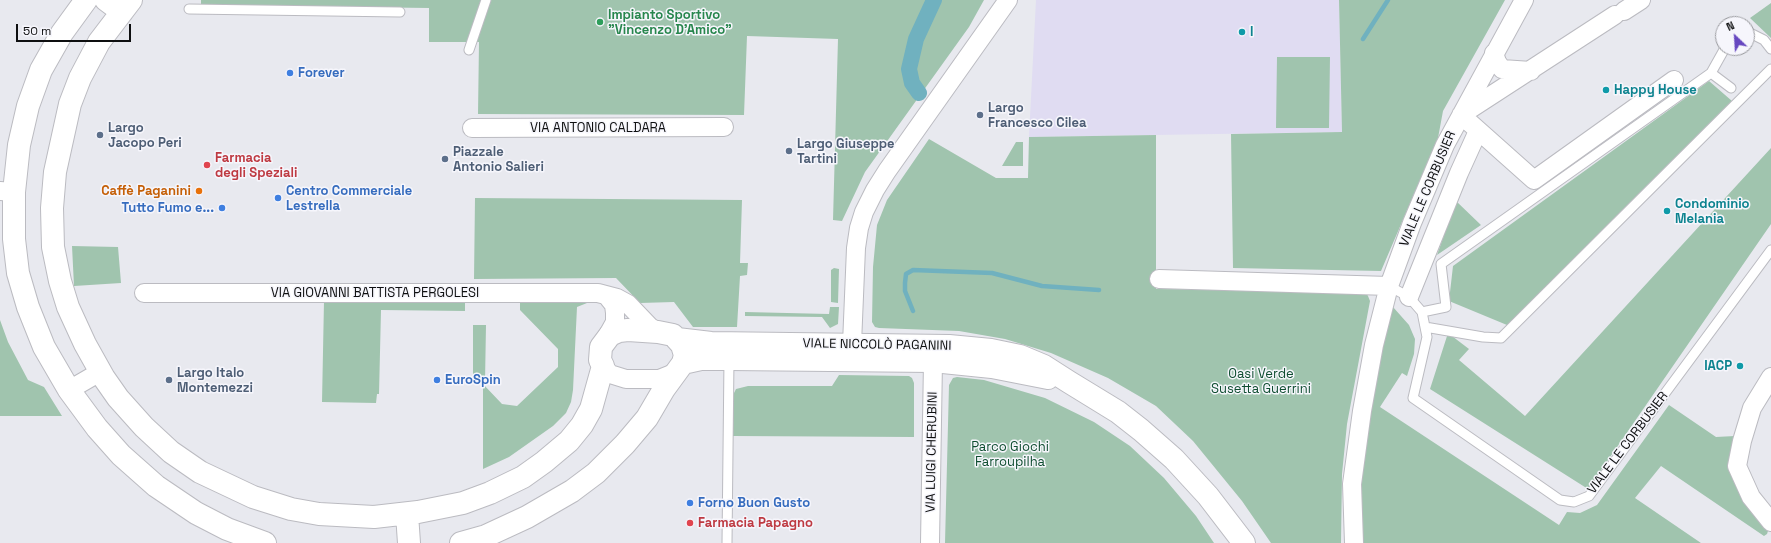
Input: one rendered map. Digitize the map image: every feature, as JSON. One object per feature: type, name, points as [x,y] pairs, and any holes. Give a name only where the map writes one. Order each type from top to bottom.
[{"type":"street","points":[[86,0],[62,33],[38,78],[28,106],[7,192],[21,285],[44,347],[69,390],[88,418],[111,445],[156,486],[205,519],[265,543]]},
{"type":"street","points":[[852,344],[856,248],[859,228],[874,190],[928,111],[1008,0]]},
{"type":"street","name":"VIALE LE CORBUSIER","points":[[1354,543],[1352,484],[1362,411],[1374,345],[1389,286],[1412,223],[1445,145],[1524,0]]},
{"type":"street","name":"VIALE LE CORBUSIER","points":[[1460,115],[1641,0]]},
{"type":"street","points":[[120,4],[99,42],[74,94],[59,148],[52,208],[53,247],[62,290],[79,333],[100,372],[130,413],[171,452],[200,472],[236,490],[274,504],[319,514],[362,517],[407,514],[445,508],[481,497],[514,482],[544,462],[569,441],[582,425],[596,396],[603,366],[600,353],[615,322],[614,305],[606,295]]},
{"type":"street","points":[[1494,53],[1497,62],[1502,69],[1531,71]]},
{"type":"street","name":"VIALE LE CORBUSIER","points":[[1460,115],[1534,180],[1674,80]]},
{"type":"street","name":"VIA ANTONIO CALDARA","points":[[472,128],[724,127]]},
{"type":"street","name":"VIALE LE CORBUSIER","points":[[1409,297],[1459,173],[1478,131]]},
{"type":"street","points":[[1158,279],[1389,286]]},
{"type":"street","name":"VIA GIOVANNI BATTISTA PERGOLESI","points":[[144,293],[587,293],[606,295],[628,304],[646,324],[668,335]]},
{"type":"street","name":"VIALE NICCOLÒ PAGANINI","points":[[605,340],[619,331],[628,330],[668,335],[711,343],[949,346],[991,350],[1020,356],[1044,366],[1118,412],[1174,459],[1208,496],[1244,543]]},
{"type":"street","points":[[461,543],[486,539],[537,512],[572,491],[596,473],[625,444],[641,426],[679,368],[685,354],[682,345],[668,335]]},
{"type":"street","name":"VIALE NICCOLÒ PAGANINI","points":[[603,366],[610,374],[626,379],[659,379],[679,368],[701,359],[933,361],[992,367],[1070,382]]},
{"type":"street","name":"VIA LUIGI CHERUBINI","points":[[930,543],[933,361]]},
{"type":"street","points":[[69,390],[100,372]]},
{"type":"street","points":[[1771,378],[1752,408],[1742,441],[1738,466],[1751,497],[1771,522]]},
{"type":"street","points":[[407,514],[409,543]]},
{"type":"lane","points":[[469,50],[486,0]]},
{"type":"lane","points":[[189,9],[400,12]]},
{"type":"lane","points":[[1755,36],[1764,40],[1771,48]]},
{"type":"lane","points":[[1422,312],[1446,307],[1441,264],[1711,73],[1720,56]]},
{"type":"lane","points":[[1425,327],[1483,337],[1501,338],[1771,69]]},
{"type":"lane","points":[[1711,73],[1731,88]]},
{"type":"lane","name":"VIALE LE CORBUSIER","points":[[1389,286],[1409,297],[1422,312],[1427,337],[1413,398],[1560,500],[1574,502],[1589,496],[1771,250]]},
{"type":"lane","points":[[727,543],[729,359]]},
{"type":"shaded area","points":[[1036,0],[1339,0],[1342,132],[1029,137]]},
{"type":"green space","points":[[201,0],[984,0],[969,27],[865,172],[842,221],[833,220],[838,39],[747,36],[744,115],[478,114],[479,42],[429,42],[429,8],[201,5]]},
{"type":"green space","points":[[1339,0],[1505,0],[1443,111],[1438,138],[1381,271],[1233,268],[1231,134],[1342,132]]},
{"type":"green space","points":[[1771,3],[1771,38],[1755,23],[1755,16],[1753,16]]},
{"type":"green space","points":[[1277,57],[1330,57],[1329,128],[1276,128]]},
{"type":"green space","points":[[1709,81],[1732,101],[1507,325],[1449,301],[1453,266]]},
{"type":"green space","name":"Oasi Verde Susetta Guerrini","points":[[1156,135],[1156,289],[1365,291],[1368,296],[1370,301],[1347,424],[1342,474],[1341,543],[1271,543],[1242,501],[1193,441],[1156,406],[1108,378],[1051,353],[1005,339],[959,331],[879,328],[875,327],[872,322],[873,267],[877,225],[887,200],[929,139],[996,178],[1028,178],[1029,137]]},
{"type":"green space","points":[[1016,142],[1023,142],[1023,166],[1002,166]]},
{"type":"green space","points":[[1771,148],[1771,224],[1588,489],[1430,389],[1448,333],[1469,349],[1459,360],[1525,416]]},
{"type":"green space","points":[[475,198],[742,200],[740,263],[748,263],[747,275],[740,276],[737,327],[693,327],[674,302],[640,303],[616,278],[474,279]]},
{"type":"green space","points":[[1456,201],[1481,225],[1437,255]]},
{"type":"green space","points":[[72,246],[118,247],[121,283],[74,286]]},
{"type":"green space","points":[[834,268],[839,269],[838,303],[831,302],[831,270]]},
{"type":"green space","points":[[324,301],[465,301],[465,311],[381,310],[379,394],[377,394],[376,403],[322,402]]},
{"type":"green space","points":[[520,301],[587,303],[577,307],[573,390],[571,402],[566,413],[553,426],[509,457],[483,469],[483,384],[502,404],[517,406],[558,367],[558,349],[520,310]]},
{"type":"green space","points":[[830,307],[839,307],[838,324],[830,328],[822,317],[745,316],[745,312],[829,314]]},
{"type":"green space","points":[[1393,307],[1409,325],[1415,339],[1414,354],[1407,376],[1402,373],[1380,407],[1559,525],[1567,512],[1580,513],[1597,505],[1669,405],[1716,437],[1735,436],[1763,526],[1768,531],[1767,534],[1764,536],[1661,466],[1635,498],[1701,543],[1362,543],[1361,473],[1370,398]]},
{"type":"green space","points":[[0,320],[8,342],[28,380],[44,387],[62,416],[0,416]]},
{"type":"green space","points":[[473,325],[486,325],[485,382],[473,381]]},
{"type":"green space","points":[[839,375],[909,376],[912,378],[914,383],[914,437],[733,436],[733,395],[736,389],[748,386],[832,386]]},
{"type":"green space","name":"Parco Giochi Farroupilha","points":[[957,377],[984,380],[1045,398],[1094,422],[1130,446],[1164,478],[1196,516],[1214,543],[945,543],[949,385],[953,378]]},
{"type":"waterway","points":[[919,93],[912,83],[909,69],[916,39],[934,0]]},
{"type":"waterway","points":[[1363,39],[1388,0]]},
{"type":"waterway","points":[[913,311],[905,291],[906,274],[913,270],[992,273],[1042,286],[1099,290]]},
{"type":"place","name":"Impianto Sportivo \"Vincenzo D'Amico\"","points":[[600,22]]},
{"type":"place","name":"I","points":[[1242,32]]},
{"type":"place","name":"Forever","points":[[290,73]]},
{"type":"place","name":"Happy House","points":[[1606,90]]},
{"type":"place","name":"Largo Francesco Cilea","points":[[980,115]]},
{"type":"place","name":"Largo Jacopo Peri","points":[[100,135]]},
{"type":"place","name":"Largo Giuseppe Tartini","points":[[789,151]]},
{"type":"place","name":"Piazzale Antonio Salieri","points":[[445,159]]},
{"type":"place","name":"Farmacia degli Speziali","points":[[207,165]]},
{"type":"place","name":"Caffè Paganini","points":[[199,191]]},
{"type":"place","name":"Centro Commerciale Lestrella","points":[[278,198]]},
{"type":"place","name":"Tutto Fumo e...","points":[[222,208]]},
{"type":"place","name":"Condominio Melania","points":[[1667,211]]},
{"type":"place","name":"IACP","points":[[1740,366]]},
{"type":"place","name":"Largo Italo Montemezzi","points":[[169,380]]},
{"type":"place","name":"EuroSpin","points":[[437,380]]},
{"type":"place","name":"Forno Buon Gusto","points":[[690,503]]},
{"type":"place","name":"Farmacia Papagno","points":[[690,523]]}]
